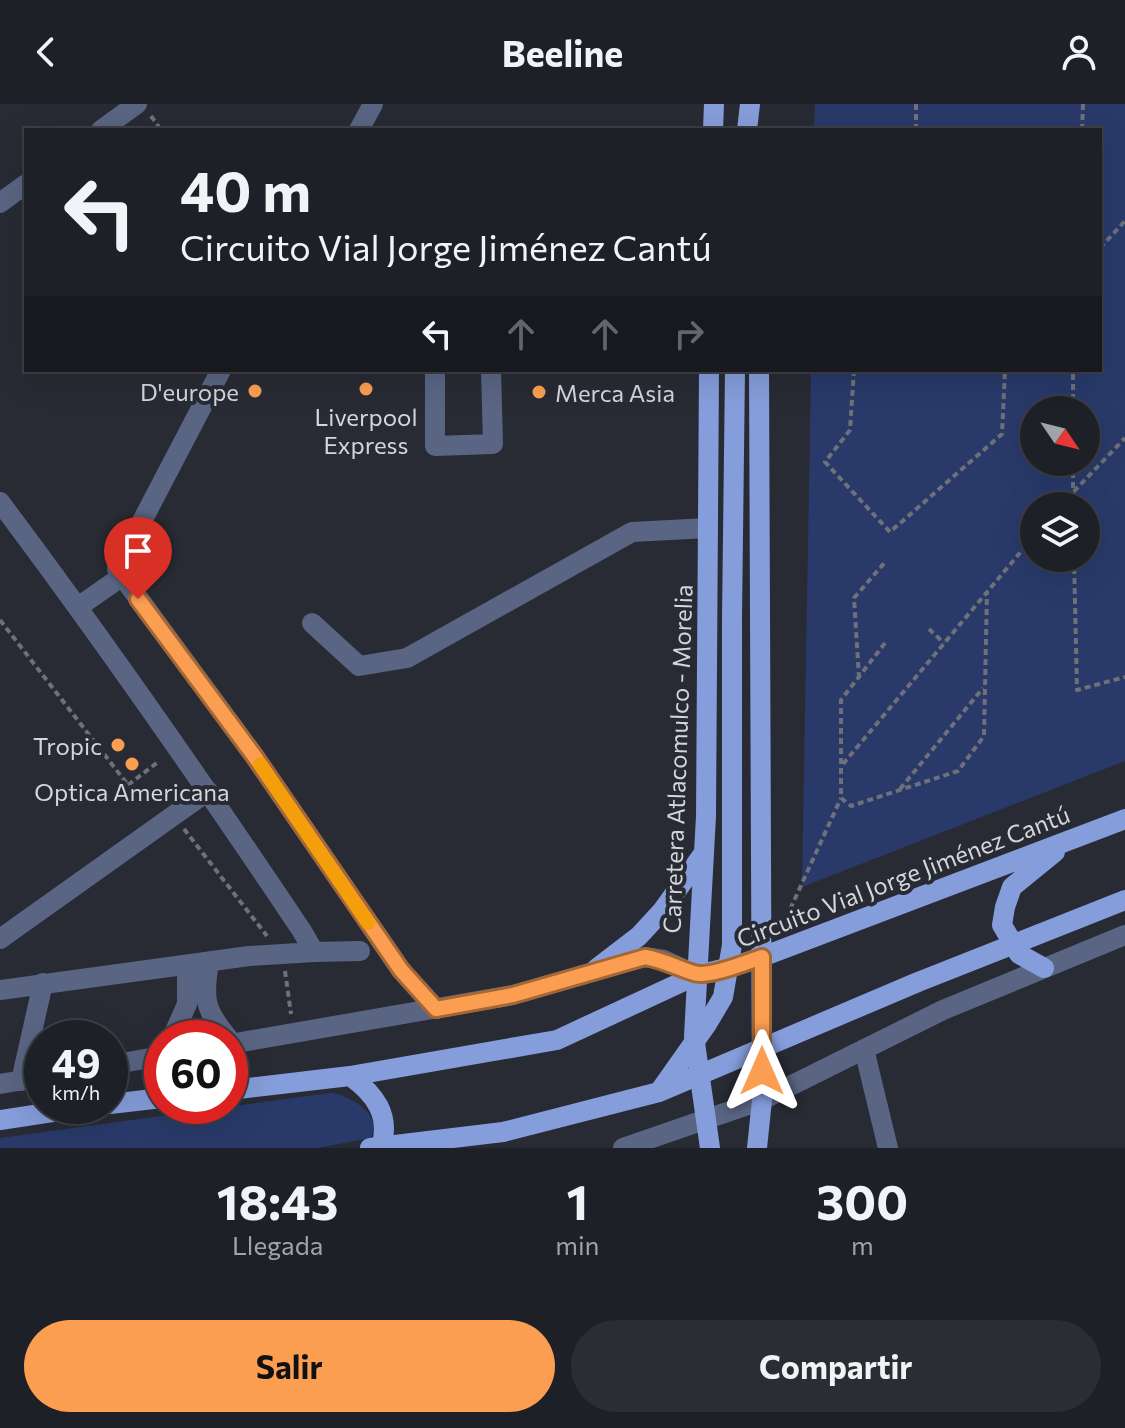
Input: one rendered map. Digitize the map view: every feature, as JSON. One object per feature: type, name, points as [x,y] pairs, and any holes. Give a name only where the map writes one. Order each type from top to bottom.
[{"type":"main road","points":[[713,128],[714,104]]},
{"type":"main road","points":[[747,128],[750,104]]},
{"type":"main road","points":[[757,104],[757,128]]},
{"type":"main road","name":"Carretera Atlacomulco - Morelia","points":[[709,372],[706,816],[694,1036],[710,1148]]},
{"type":"main road","points":[[659,1092],[723,997],[732,945],[735,372]]},
{"type":"main road","points":[[757,1148],[762,1100],[759,372]]},
{"type":"main road","name":"Circuito Vial Jorge Jiménez Cantú","points":[[248,1088],[350,1076],[557,1040],[697,975],[762,957],[1125,819]]},
{"type":"main road","points":[[1044,968],[1019,954],[1002,925],[1005,907],[1012,887],[1071,840]]},
{"type":"main road","points":[[596,969],[639,936],[662,911],[703,854]]},
{"type":"main road","points":[[370,1148],[503,1132],[659,1092],[918,982],[1125,900]]},
{"type":"main road","points":[[350,1076],[370,1090],[381,1107],[385,1136],[381,1148]]},
{"type":"main road","points":[[0,1120],[24,1116]]},
{"type":"street","points":[[104,128],[137,104]]},
{"type":"street","points":[[360,128],[373,104]]},
{"type":"street","points":[[0,203],[24,185]]},
{"type":"street","points":[[220,372],[117,569],[255,757],[401,970],[436,1009]]},
{"type":"street","points":[[435,372],[435,446],[493,444],[491,372]]},
{"type":"street","points":[[0,502],[208,791],[314,952]]},
{"type":"street","points":[[312,623],[359,666],[407,658],[632,532],[708,528]]},
{"type":"street","points":[[78,607],[121,577]]},
{"type":"street","points":[[0,939],[208,791]]},
{"type":"street","points":[[623,1148],[762,1100],[943,1010],[1125,935]]},
{"type":"street","points":[[0,990],[209,962],[360,951]]},
{"type":"street","points":[[248,1039],[513,995],[645,957],[664,960],[697,975]]},
{"type":"street","points":[[209,962],[204,990],[214,1020]]},
{"type":"street","points":[[180,1020],[187,1004],[187,966]]},
{"type":"street","points":[[14,1080],[43,983]]},
{"type":"street","points":[[864,1049],[888,1148]]},
{"type":"path","points":[[916,104],[916,128]]},
{"type":"path","points":[[1082,128],[1083,104]]},
{"type":"path","points":[[1102,246],[1125,221]]},
{"type":"path","points":[[854,372],[850,430],[825,462],[890,532],[1002,434],[1005,372]]},
{"type":"path","points":[[1073,372],[1073,396]]},
{"type":"path","points":[[1073,491],[1125,438]]},
{"type":"path","points":[[1073,476],[1073,491]]},
{"type":"path","points":[[842,765],[1020,552]]},
{"type":"path","points":[[859,678],[854,598],[886,561]]},
{"type":"path","points":[[1074,572],[1077,690],[1125,677]]},
{"type":"path","points":[[841,798],[851,806],[958,771],[984,736],[987,591]]},
{"type":"path","points":[[929,629],[944,643]]},
{"type":"path","points":[[762,957],[788,916],[841,798],[841,700],[885,643]]},
{"type":"path","points":[[899,791],[985,686]]},
{"type":"path","points":[[128,785],[158,762]]},
{"type":"shaded area","points":[[815,104],[1125,104],[1125,761],[802,887],[811,372],[1102,372],[1102,128],[814,128]]},
{"type":"shaded area","points":[[330,1093],[350,1099],[363,1108],[374,1125],[371,1138],[317,1148],[0,1148],[0,1138],[103,1124],[128,1124],[128,1121],[144,1118],[144,1124],[248,1124],[248,1104]]},
{"type":"slow traffic","points":[[260,764],[368,923]]},
{"type":"place","name":"Liverpool Express","points":[[366,389]]},
{"type":"place","name":"D'europe","points":[[255,391]]},
{"type":"place","name":"Merca Asia","points":[[539,392]]},
{"type":"place","name":"Tropic","points":[[118,745]]},
{"type":"place","name":"Optica Americana","points":[[132,764]]},
{"type":"route","points":[[138,599],[255,757],[401,970],[436,1009],[513,995],[645,957],[664,960],[697,975],[762,957],[762,1071]]}]
